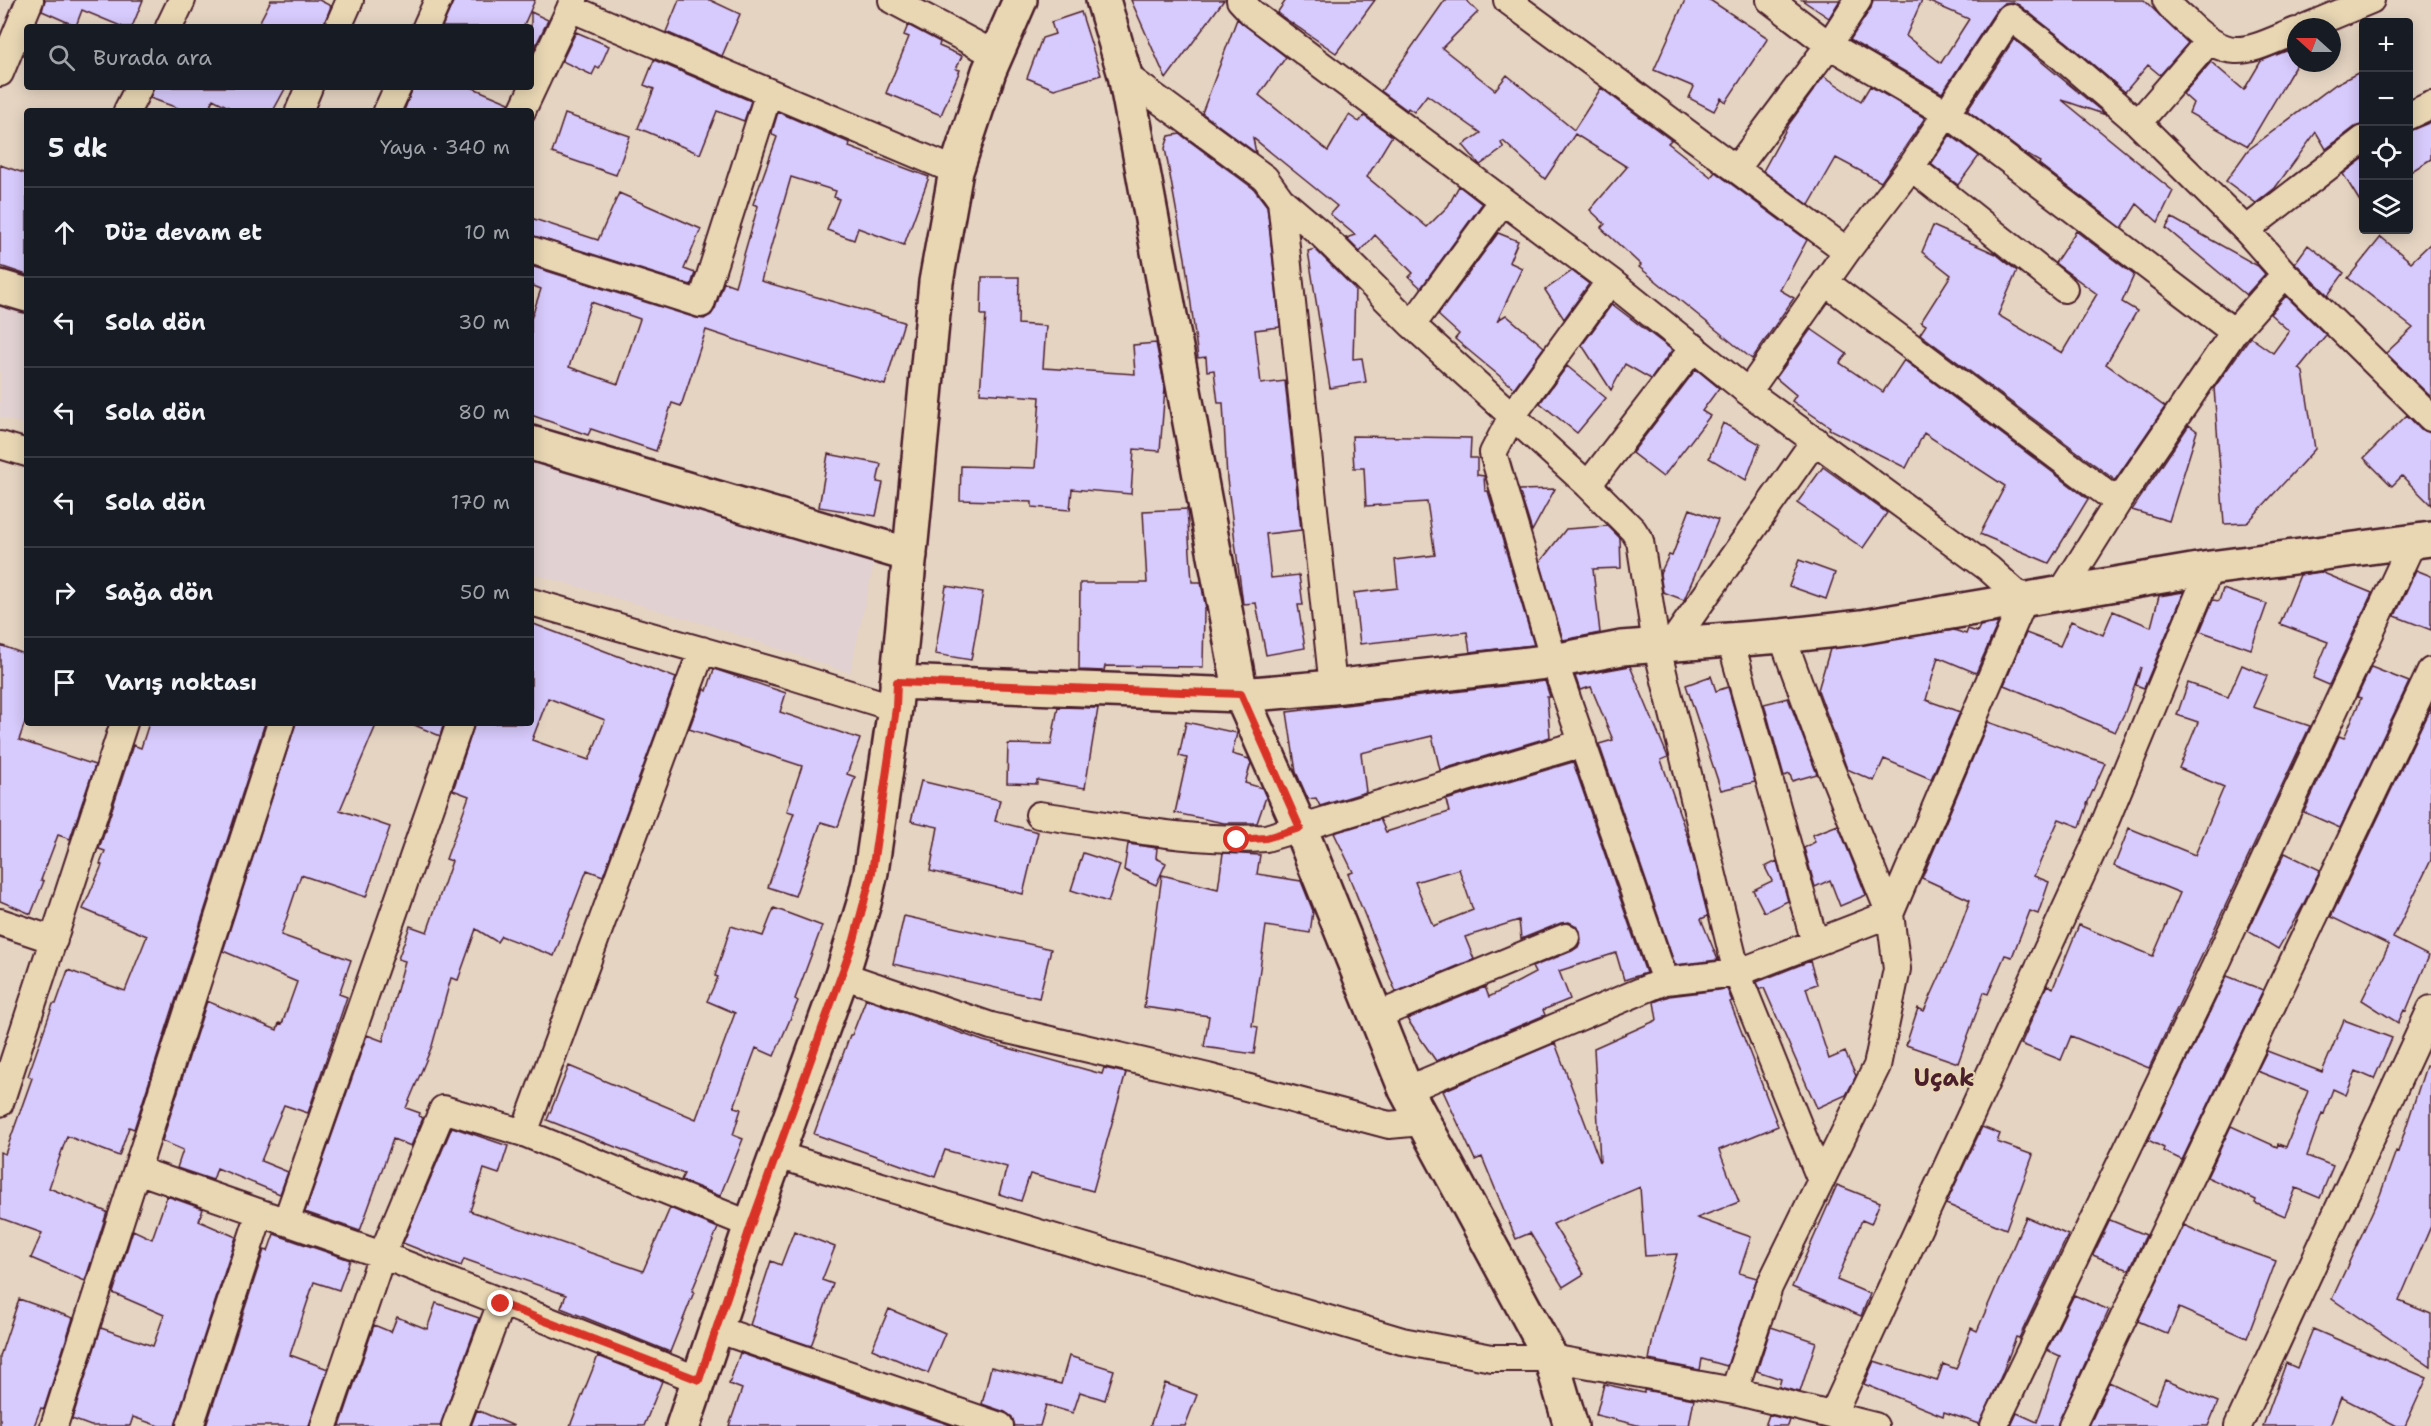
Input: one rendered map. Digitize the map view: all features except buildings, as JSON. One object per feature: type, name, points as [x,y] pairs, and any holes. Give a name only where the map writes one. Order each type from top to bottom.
[{"type":"main road","points":[[683,1426],[751,1225],[854,940],[872,872],[896,695],[936,282],[956,171],[996,55],[1020,0]]},
{"type":"main road","points":[[1102,0],[1125,75],[1241,694],[1300,828],[1406,1090],[1551,1358],[1571,1426]]},
{"type":"main road","points":[[0,287],[24,294]]},
{"type":"main road","points":[[534,444],[910,555]]},
{"type":"main road","points":[[896,695],[1241,694],[1333,687],[1554,662],[1622,648],[1664,643],[1782,636],[1862,627],[2210,568],[2422,540]]},
{"type":"street","points":[[0,72],[30,0]]},
{"type":"street","points":[[171,24],[183,0]]},
{"type":"street","points":[[339,24],[350,0]]},
{"type":"street","points":[[427,24],[438,0]]},
{"type":"street","points":[[892,0],[996,55]]},
{"type":"street","points":[[1239,0],[1252,14],[1610,281],[1748,392],[1988,568],[2024,600],[1890,914],[1737,972],[1665,981],[1406,1090]]},
{"type":"street","points":[[1507,0],[1847,251]]},
{"type":"street","points":[[1770,0],[1829,45],[1948,114],[2234,332]]},
{"type":"street","points":[[1737,168],[1829,45],[1858,0]]},
{"type":"street","points":[[2166,0],[2208,42],[2221,48],[2248,50],[2287,35]]},
{"type":"street","points":[[2328,18],[2371,0]]},
{"type":"street","points":[[534,85],[572,4],[769,92],[956,171]]},
{"type":"street","points":[[1748,392],[1847,251],[1911,168],[2010,17],[2058,54],[2138,123],[2246,230],[2285,274],[2431,418]]},
{"type":"street","points":[[2138,123],[2208,42]]},
{"type":"street","points":[[1125,75],[1265,177],[1281,200],[1321,234],[1412,325],[1588,485],[1633,530],[1640,541],[1737,972],[1821,1181]]},
{"type":"street","points":[[128,108],[138,90]]},
{"type":"street","points":[[300,108],[308,90]]},
{"type":"street","points":[[388,108],[397,90]]},
{"type":"street","points":[[523,108],[532,90]]},
{"type":"street","points":[[534,251],[701,304],[769,92]]},
{"type":"street","points":[[2413,115],[2431,105]]},
{"type":"street","points":[[2246,230],[2359,143]]},
{"type":"street","points":[[1911,168],[2064,289]]},
{"type":"street","points":[[1281,200],[1333,687]]},
{"type":"street","points":[[1412,325],[1502,202]]},
{"type":"street","points":[[2061,593],[2118,502],[2234,332],[2285,274]]},
{"type":"street","points":[[1610,281],[1512,416],[1493,453],[1554,662],[1665,981]]},
{"type":"street","points":[[1825,282],[2118,502]]},
{"type":"street","points":[[1588,485],[1694,347]]},
{"type":"street","points":[[1664,643],[1815,440]]},
{"type":"street","points":[[0,445],[24,452]]},
{"type":"street","points":[[1994,1426],[2422,540]]},
{"type":"street","points":[[1833,1414],[2098,839],[2210,568]]},
{"type":"street","points":[[534,603],[702,650],[896,695]]},
{"type":"street","points":[[1734,1391],[1769,1287],[1877,1066],[1897,969],[1890,914],[1823,749],[1782,636]]},
{"type":"street","points":[[1730,639],[1815,943]]},
{"type":"street","points":[[524,1133],[702,650]]},
{"type":"street","points":[[2072,1426],[2431,671]]},
{"type":"street","points":[[0,1103],[123,726]]},
{"type":"street","points":[[54,1426],[280,726]]},
{"type":"street","points":[[286,1222],[459,726]]},
{"type":"street","points":[[1039,815],[1206,838],[1237,840],[1266,838],[1583,743]]},
{"type":"street","points":[[0,922],[54,940]]},
{"type":"street","points":[[1376,1016],[1566,937]]},
{"type":"street","points":[[842,975],[991,1026],[1208,1077],[1389,1125],[1422,1122]]},
{"type":"street","points":[[2238,1426],[2431,1009]]},
{"type":"street","points":[[324,1426],[382,1255],[443,1109],[524,1133],[751,1225]]},
{"type":"street","points":[[777,1155],[1402,1341],[1492,1358],[1551,1358],[1734,1391],[1875,1426]]},
{"type":"street","points":[[137,1170],[382,1255],[501,1304],[699,1380]]},
{"type":"street","points":[[190,1426],[260,1213]]},
{"type":"street","points":[[455,1426],[501,1304]]},
{"type":"street","points":[[716,1329],[1000,1426]]},
{"type":"shaded area","points":[[0,305],[24,312],[24,424],[0,417]]},
{"type":"shaded area","points":[[534,456],[876,553],[850,673],[712,626],[534,574]]},
{"type":"district","name":"Uçak","points":[[1944,1078]]},
{"type":"route","points":[[501,1304],[699,1380],[751,1225],[854,940],[872,872],[896,708],[897,682],[1241,694],[1300,828],[1266,838],[1237,840]]}]
